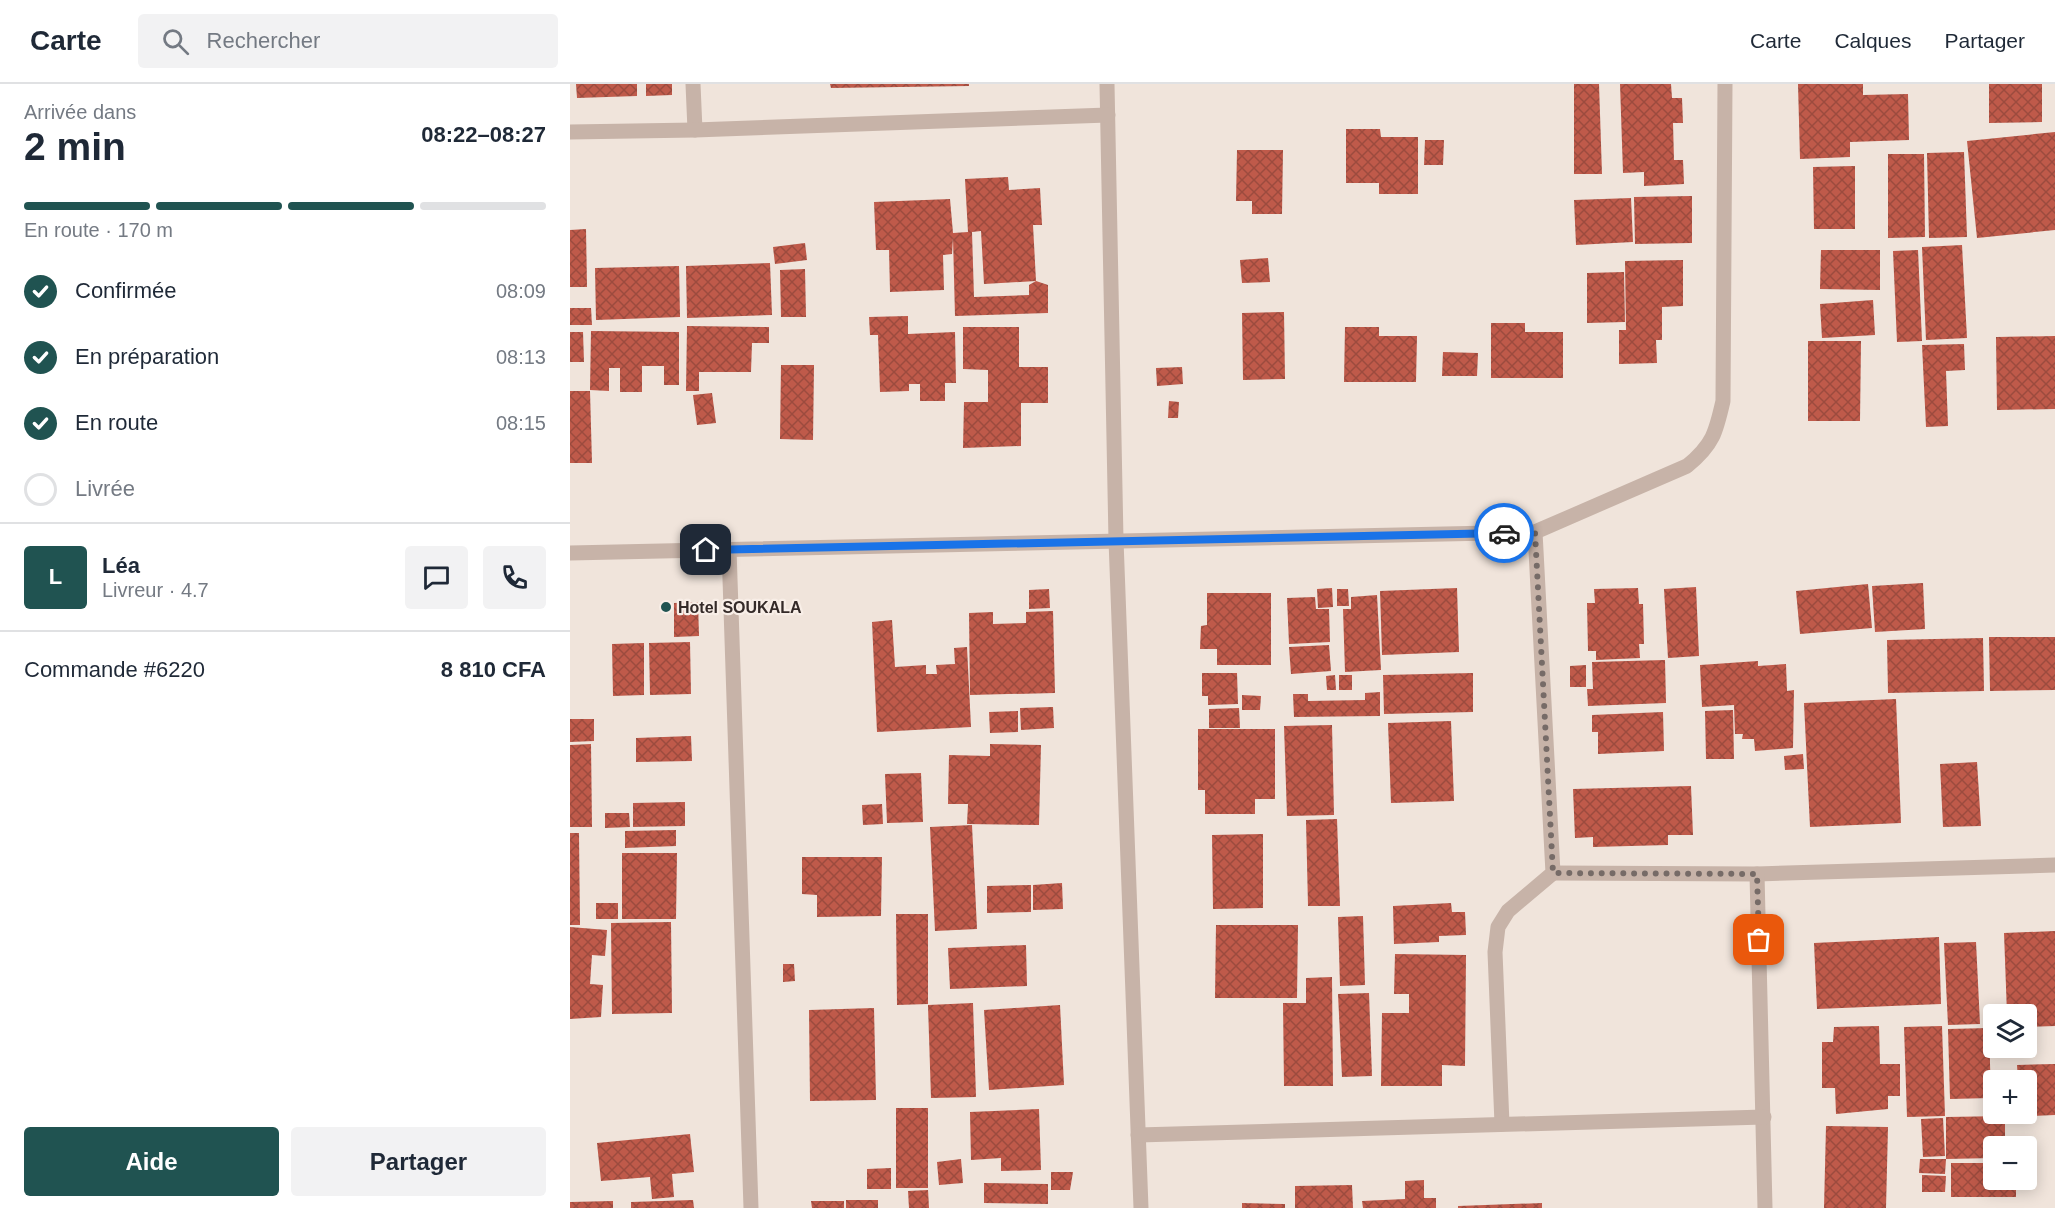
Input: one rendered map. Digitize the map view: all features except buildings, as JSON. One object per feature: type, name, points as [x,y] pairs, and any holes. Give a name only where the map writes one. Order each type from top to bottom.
[{"type":"street","points":[[693,84],[694,130]]},
{"type":"street","points":[[1107,84],[1116,540],[1141,1208]]},
{"type":"street","points":[[570,553],[1535,532],[1687,466],[1705,452],[1715,434],[1723,401],[1725,84]]},
{"type":"street","points":[[570,132],[694,130],[1108,115]]},
{"type":"street","points":[[1535,532],[1553,873]]},
{"type":"street","points":[[729,549],[751,1208]]},
{"type":"street","points":[[1502,1124],[1495,952],[1498,927],[1508,911],[1553,873],[1757,874],[2055,865]]},
{"type":"street","points":[[1757,874],[1765,1208]]},
{"type":"street","points":[[1138,1135],[1764,1117]]},
{"type":"way so far","points":[[1504,533],[1535,532],[1553,873],[1757,874],[1759,940]]},
{"type":"place","name":"Hotel SOUKALA","points":[[666,607]]},
{"type":"route","points":[[706,550],[1504,533]]}]
